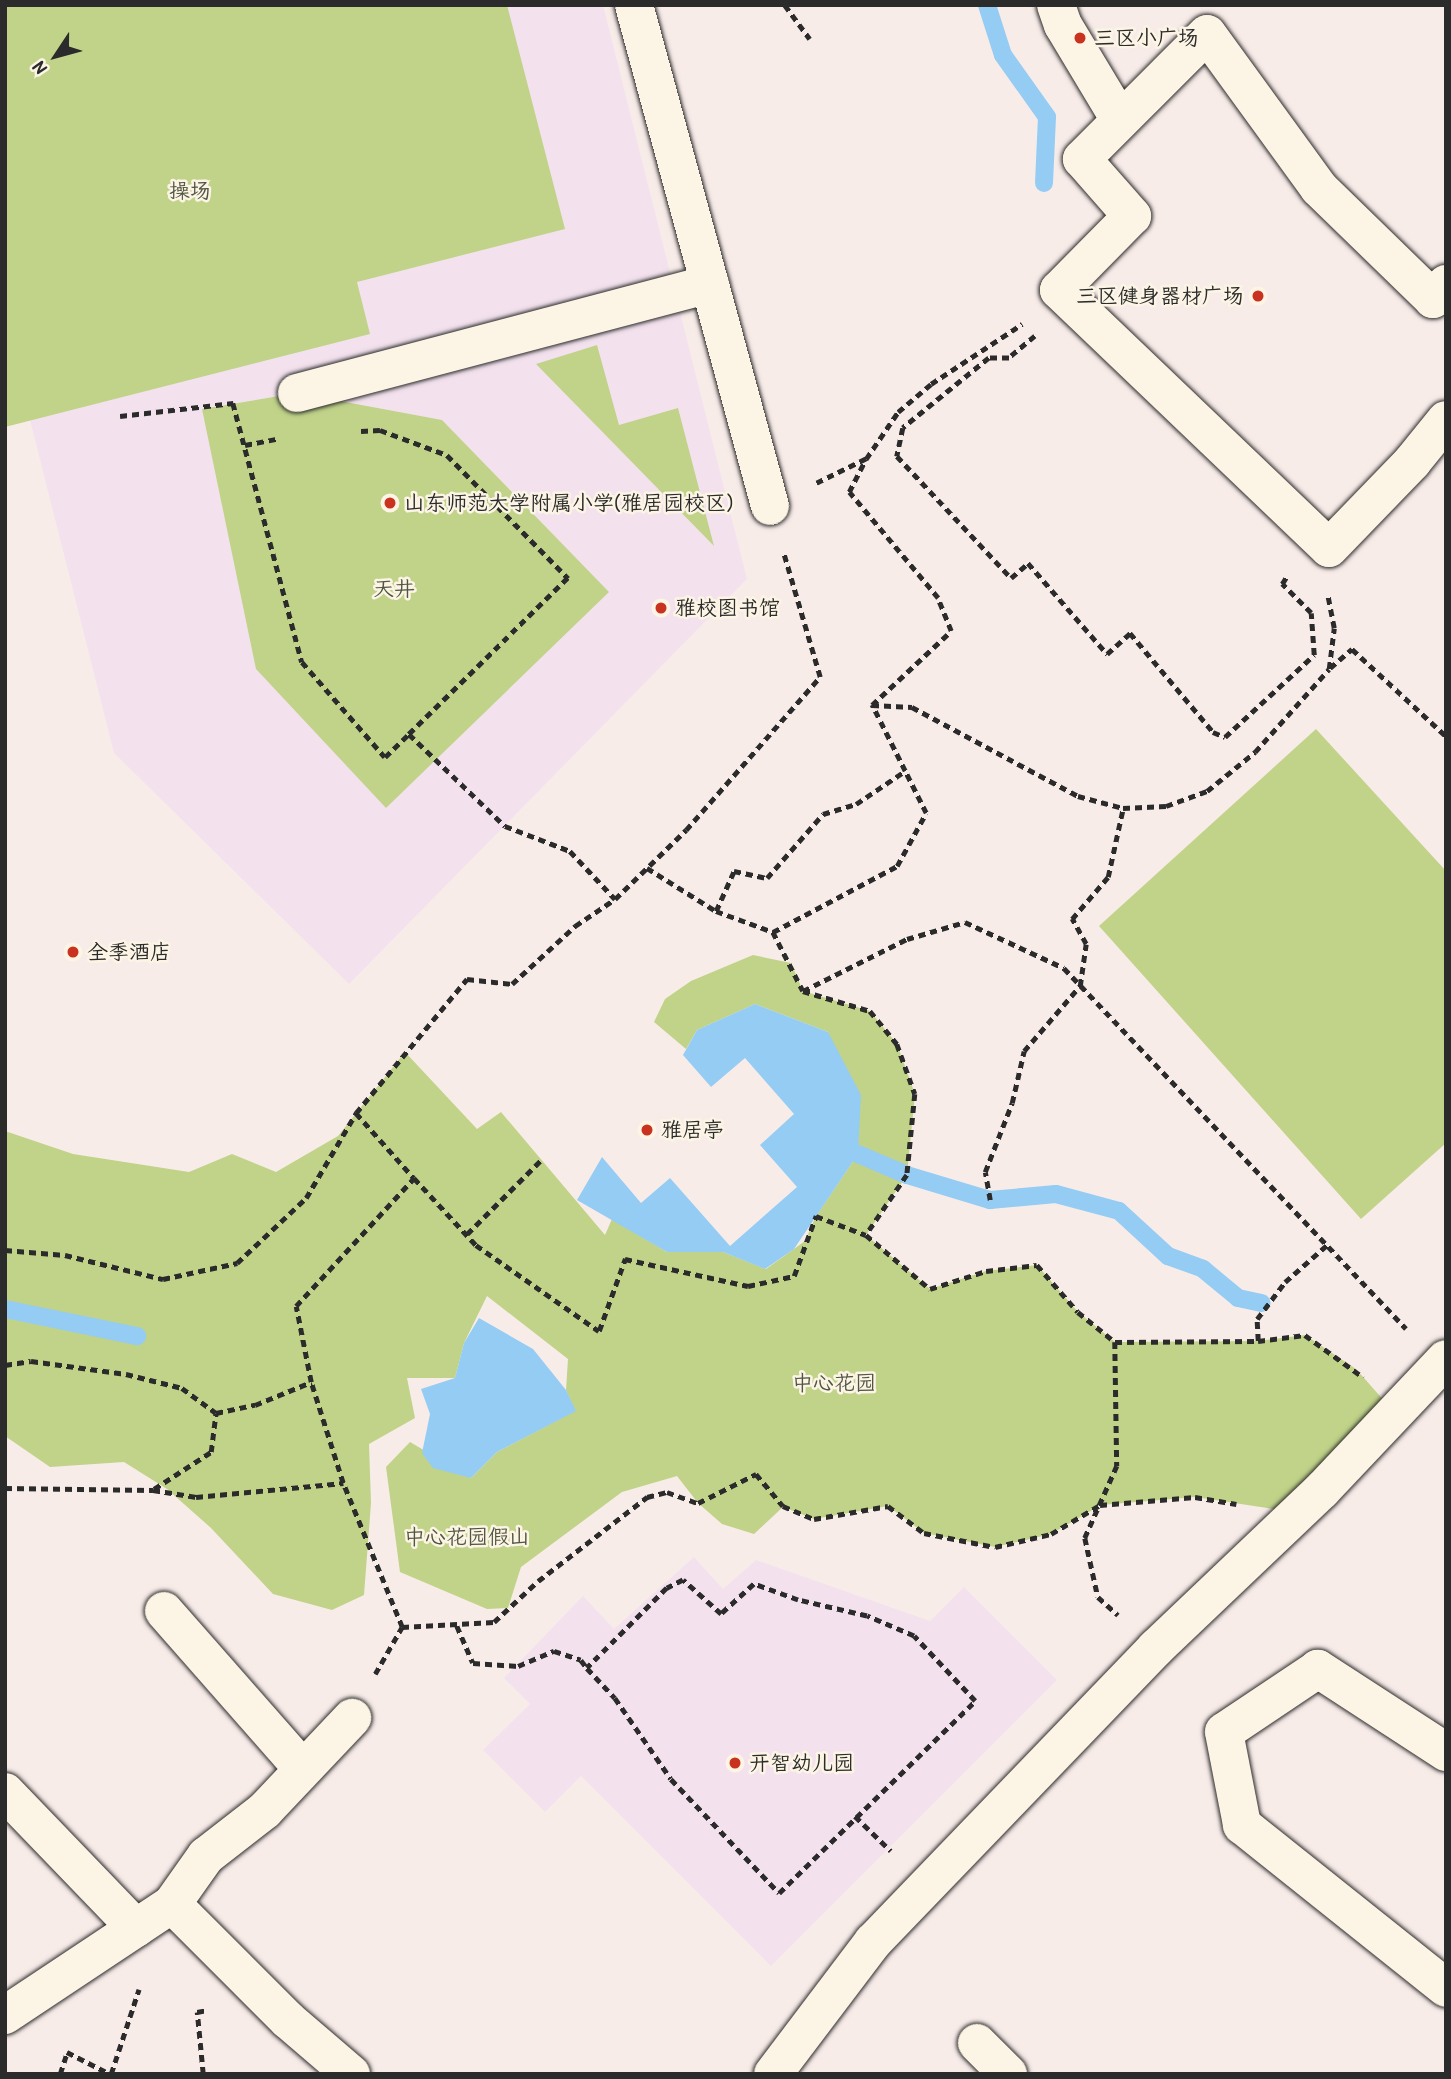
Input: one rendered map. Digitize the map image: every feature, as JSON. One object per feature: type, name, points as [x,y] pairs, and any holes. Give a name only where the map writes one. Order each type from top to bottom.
[{"type":"street","points":[[634,5],[770,506]]},
{"type":"street","points":[[1056,5],[1063,25],[1120,120]]},
{"type":"street","points":[[1441,303],[1319,188],[1207,34],[1082,159],[1132,216],[1066,296],[1323,541],[1412,462],[1445,418]]},
{"type":"street","points":[[297,393],[710,284]]},
{"type":"street","points":[[773,2074],[873,1942],[1156,1648],[1322,1490],[1443,1362]]},
{"type":"street","points":[[164,1611],[303,1769]]},
{"type":"street","points":[[1446,1752],[1318,1669],[1224,1732],[1242,1825],[1446,1988]]},
{"type":"street","points":[[5,2015],[172,1905],[206,1856],[265,1810],[352,1718]]},
{"type":"street","points":[[5,1793],[135,1928]]},
{"type":"street","points":[[172,1905],[288,2020],[351,2074]]},
{"type":"street","points":[[978,2043],[1008,2074]]},
{"type":"path","points":[[785,5],[810,39]]},
{"type":"path","points":[[872,705],[951,631],[938,598],[849,492],[866,459],[906,405],[973,353],[999,342],[1066,296]]},
{"type":"path","points":[[1066,296],[1009,358],[989,358],[903,428],[897,456],[1011,578],[1028,563],[1107,654],[1130,634],[1213,732],[1224,737],[1314,655],[1311,613],[1282,584],[1323,541]]},
{"type":"path","points":[[120,416],[233,404],[297,393]]},
{"type":"path","points":[[233,404],[302,662],[385,757],[568,578],[447,455],[380,430],[356,431]]},
{"type":"path","points":[[246,447],[283,438]]},
{"type":"path","points":[[5,1250],[65,1255],[163,1279],[237,1263],[306,1198],[356,1113],[467,979],[512,984],[575,926],[615,899],[647,868],[820,677],[770,506],[866,459]]},
{"type":"path","points":[[1323,541],[1326,592],[1334,628],[1329,669]]},
{"type":"path","points":[[872,705],[912,707],[1078,796],[1123,808],[1166,806],[1207,791],[1255,752],[1329,669],[1352,649],[1446,736]]},
{"type":"path","points":[[773,932],[897,866],[926,813],[872,705]]},
{"type":"path","points":[[409,734],[505,826],[570,851],[615,899]]},
{"type":"path","points":[[716,911],[734,872],[767,878],[823,814],[856,804],[905,771]]},
{"type":"path","points":[[990,1200],[985,1171],[1012,1103],[1024,1051],[1080,986],[1086,944],[1072,919],[1108,877],[1123,808]]},
{"type":"path","points":[[647,868],[716,911],[773,932],[803,990],[870,1012],[897,1044],[915,1094],[907,1175],[866,1235]]},
{"type":"path","points":[[803,990],[907,939],[965,922],[1064,968],[1327,1245],[1443,1362]]},
{"type":"path","points":[[356,1113],[467,1234],[599,1331],[625,1259],[748,1286],[793,1276],[816,1216],[866,1235],[930,1289],[986,1271],[1037,1265],[1078,1312],[1115,1342],[1258,1341],[1305,1335],[1356,1369],[1369,1384]]},
{"type":"path","points":[[467,1234],[542,1158]]},
{"type":"path","points":[[402,1627],[343,1483],[311,1382],[296,1306],[414,1178]]},
{"type":"path","points":[[1258,1341],[1257,1320],[1276,1296],[1327,1245]]},
{"type":"path","points":[[1115,1342],[1117,1466],[1085,1538],[1098,1597],[1156,1648]]},
{"type":"path","points":[[5,1366],[30,1361],[126,1374],[181,1388],[216,1413],[255,1405],[311,1382]]},
{"type":"path","points":[[153,1490],[211,1452],[216,1413]]},
{"type":"path","points":[[402,1627],[494,1622],[538,1581],[647,1497],[667,1492],[698,1503],[756,1474],[783,1506],[814,1519],[888,1506],[924,1533],[995,1547],[1051,1534],[1100,1505],[1195,1497],[1246,1505]]},
{"type":"path","points":[[5,1488],[153,1490],[196,1496],[343,1483]]},
{"type":"path","points":[[457,1626],[473,1663],[518,1666],[554,1651],[581,1660],[587,1668],[615,1698],[671,1779],[779,1893],[975,1701],[914,1636],[867,1616],[798,1600],[754,1584],[721,1614],[683,1580],[667,1588],[587,1668]]},
{"type":"path","points":[[352,1718],[402,1627]]},
{"type":"path","points":[[60,2074],[67,2052],[110,2074],[132,2002],[153,1962],[135,1928]]},
{"type":"shaded area","name":"山东师范大学附属小学(雅居园校区)","points":[[5,5],[603,5],[747,579],[349,984],[114,753],[30,420]]},
{"type":"shaded area","name":"开智幼儿园","points":[[694,1557],[723,1589],[756,1560],[930,1621],[964,1587],[1057,1680],[771,1966],[581,1776],[545,1812],[483,1750],[530,1704],[504,1678],[583,1596],[614,1629]]},
{"type":"green space","name":"操场","points":[[5,5],[507,5],[565,229],[357,282],[370,334],[5,427]]},
{"type":"green space","points":[[597,345],[619,425],[678,408],[714,546],[536,364]]},
{"type":"green space","name":"天井","points":[[297,393],[442,420],[609,592],[386,808],[256,669],[202,409]]},
{"type":"green space","points":[[1316,729],[1446,871],[1446,1143],[1361,1219],[1099,926]]},
{"type":"green space","points":[[753,955],[791,963],[803,991],[870,1011],[897,1044],[915,1094],[907,1175],[866,1235],[930,1289],[986,1271],[1037,1265],[1078,1312],[1115,1342],[1258,1341],[1305,1335],[1356,1369],[1395,1413],[1299,1513],[1195,1497],[1101,1505],[1051,1534],[995,1547],[924,1533],[888,1506],[814,1519],[783,1507],[754,1534],[722,1524],[698,1503],[677,1476],[622,1492],[521,1567],[508,1608],[487,1609],[400,1572],[386,1467],[410,1442],[471,1478],[497,1452],[575,1411],[566,1390],[568,1359],[487,1296],[464,1343],[455,1378],[407,1378],[415,1418],[369,1444],[371,1503],[364,1595],[332,1610],[273,1594],[211,1528],[167,1489],[124,1462],[50,1467],[5,1436],[5,1131],[73,1154],[189,1172],[232,1154],[276,1172],[338,1136],[405,1052],[477,1129],[501,1112],[605,1235],[612,1219],[667,1252],[723,1252],[766,1269],[805,1241],[816,1216],[858,1154],[828,1032],[755,1004],[697,1030],[686,1049],[654,1022],[665,999],[691,981]]},
{"type":"water","points":[[755,1004],[828,1032],[861,1095],[858,1154],[794,1249],[765,1269],[723,1252],[667,1252],[577,1200],[602,1157],[641,1203],[670,1178],[730,1246],[797,1187],[760,1145],[794,1114],[745,1058],[711,1087],[683,1055],[697,1030]]},
{"type":"water","points":[[479,1318],[533,1349],[566,1390],[576,1411],[497,1452],[471,1478],[433,1468],[422,1453],[430,1414],[421,1389],[455,1378],[464,1343]]},
{"type":"waterway","points":[[987,5],[1003,55],[1047,117],[1044,183]]},
{"type":"waterway","points":[[858,1154],[907,1175],[990,1200],[1056,1194],[1119,1211],[1168,1256],[1203,1269],[1238,1298],[1261,1303]]},
{"type":"waterway","points":[[5,1309],[137,1336]]},
{"type":"place","name":"三区小广场","points":[[1080,38]]},
{"type":"place","name":"三区健身器材广场","points":[[1258,296]]},
{"type":"place","name":"山东师范大学附属小学(雅居园校区)","points":[[390,503]]},
{"type":"place","name":"雅校图书馆","points":[[661,608]]},
{"type":"place","name":"全季酒店","points":[[73,952]]},
{"type":"place","name":"雅居亭","points":[[647,1130]]},
{"type":"place","name":"开智幼儿园","points":[[735,1763]]},
{"type":"park label","name":"中心花园","points":[[834,1383]]},
{"type":"park label","name":"中心花园假山","points":[[467,1537]]}]
